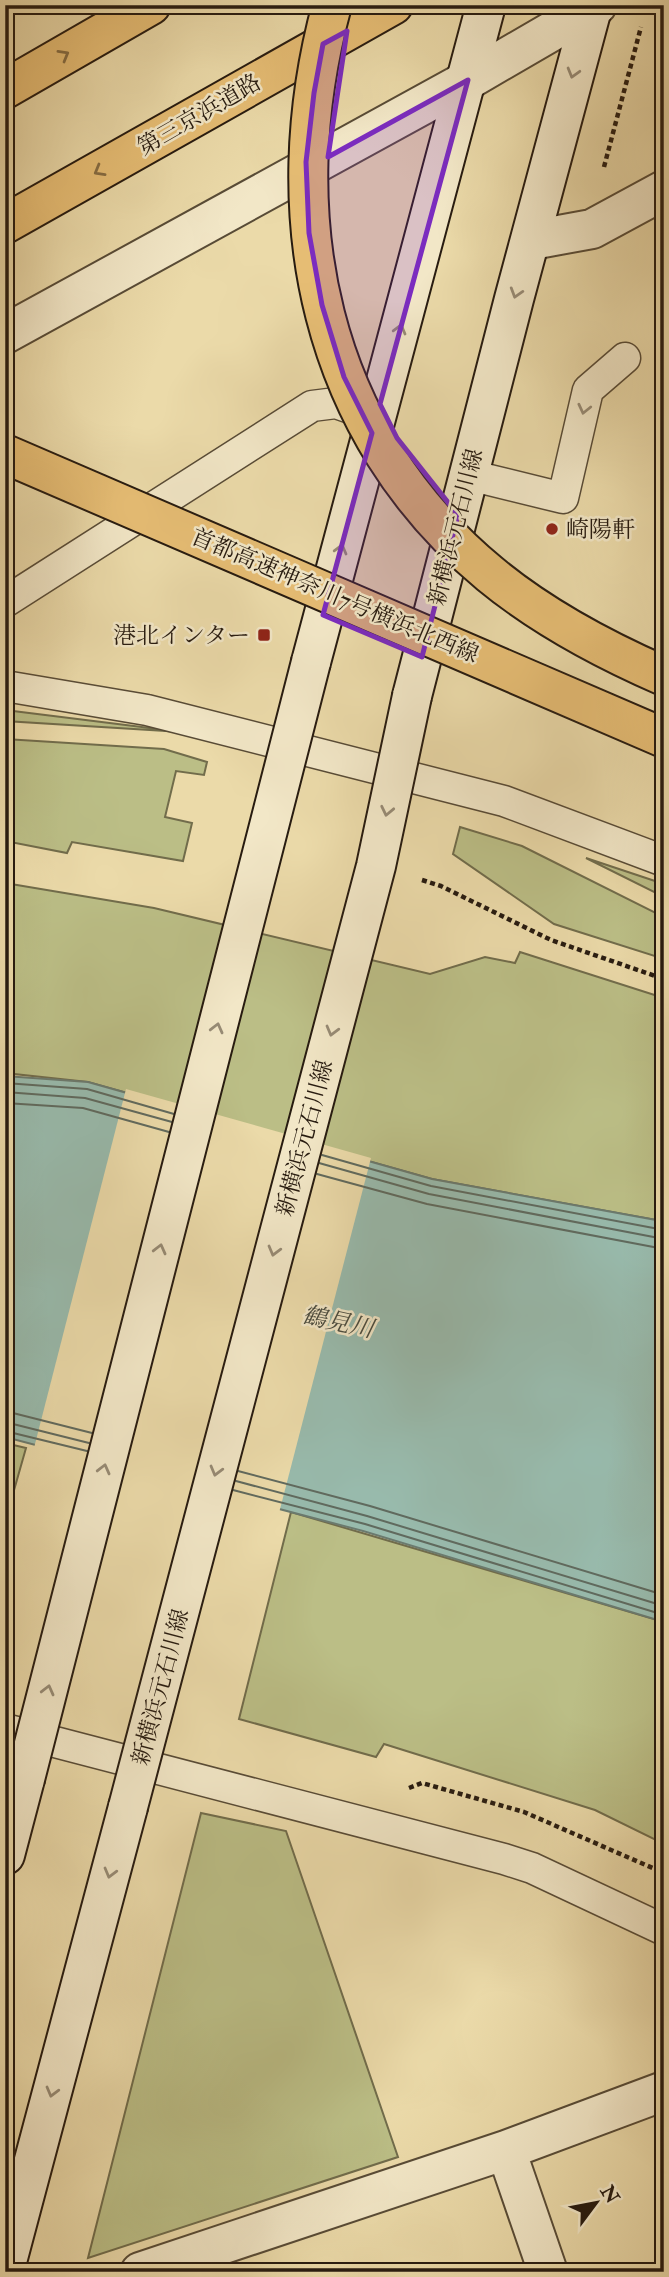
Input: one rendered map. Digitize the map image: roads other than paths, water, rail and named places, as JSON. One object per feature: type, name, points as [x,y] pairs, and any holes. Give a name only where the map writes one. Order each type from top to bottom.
[{"type":"highway","points":[[5,89],[151,5]]},
{"type":"highway","points":[[332,5],[314,93],[306,162],[313,257],[322,305],[344,377],[382,451],[430,515],[490,574],[563,626],[664,676]]},
{"type":"highway","points":[[353,5],[335,94],[328,156],[330,232],[344,303],[363,371],[397,438],[447,504],[500,557],[573,609],[664,655]]},
{"type":"highway","name":"第三京浜道路","points":[[5,225],[393,5]]},
{"type":"highway","name":"首都高速神奈川7号横浜北西線","points":[[5,454],[664,738]]},
{"type":"highway","name":"首都高速神奈川7号横浜北西線","points":[[5,478],[664,763]]},
{"type":"street","points":[[5,1855],[311,662],[486,5]]},
{"type":"street","points":[[5,334],[468,80],[594,6]]},
{"type":"street","name":"新横浜元石川線","points":[[5,2269],[376,866],[412,696],[532,240],[557,130],[594,6]]},
{"type":"street","points":[[532,240],[592,229],[664,190]]},
{"type":"street","points":[[140,2272],[506,2150],[664,2091]]},
{"type":"street","points":[[506,2150],[548,2272]]},
{"type":"lane","points":[[469,475],[563,498],[588,390],[625,358]]},
{"type":"lane","points":[[5,602],[312,406],[336,403],[377,417]]},
{"type":"lane","points":[[5,686],[147,710],[504,801],[664,861]]},
{"type":"lane","points":[[5,1729],[504,1859],[532,1868],[664,1930]]},
{"type":"water","name":"鶴見川","points":[[5,1076],[88,1082],[432,1179],[656,1220],[664,1224],[664,1622],[363,1531],[5,1437]]},
{"type":"place","name":"崎陽軒","points":[[552,529]]},
{"type":"place","name":"港北インター","points":[[264,635]]}]
